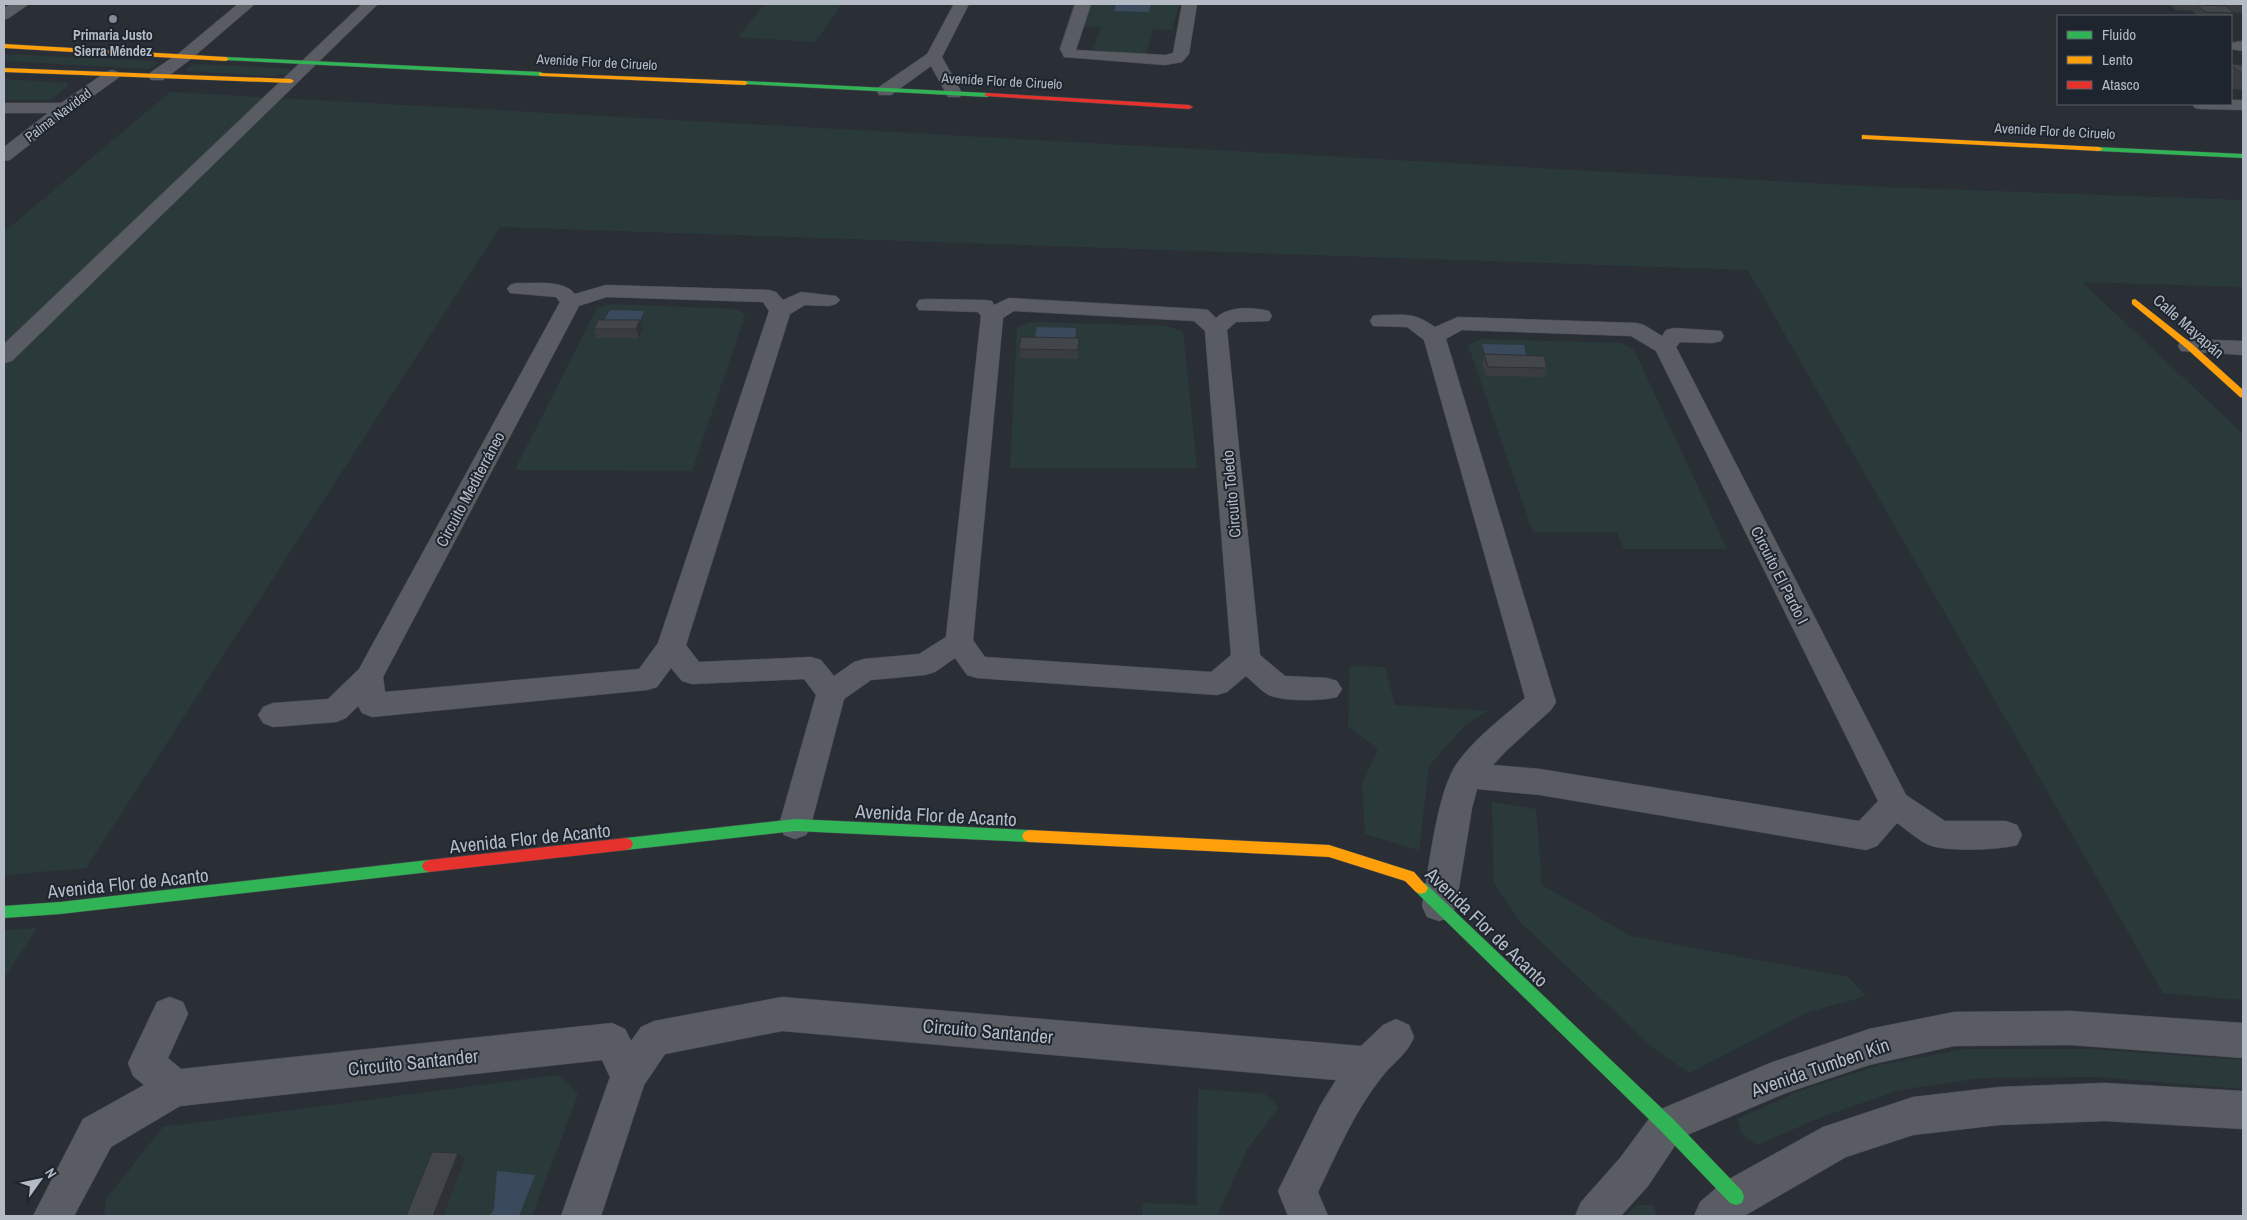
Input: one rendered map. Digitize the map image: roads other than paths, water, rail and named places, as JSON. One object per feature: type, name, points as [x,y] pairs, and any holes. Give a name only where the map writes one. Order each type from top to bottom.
[{"type":"main road","name":"Avenide Flor de Ciruelo","points":[[4,46],[310,63],[954,93],[1189,107]]},
{"type":"main road","points":[[4,70],[291,82]]},
{"type":"main road","name":"Avenide Flor de Ciruelo","points":[[1866,137],[2243,156]]},
{"type":"main road","name":"Calle Mayapán","points":[[2136,302],[2189,346],[2243,396]]},
{"type":"main road","name":"Avenida Flor de Acanto","points":[[4,912],[60,908],[795,825],[1329,851],[1409,876],[1668,1125],[1725,1207]]},
{"type":"street","points":[[4,15],[21,4]]},
{"type":"street","points":[[157,76],[186,56],[247,4]]},
{"type":"street","points":[[4,356],[370,4]]},
{"type":"street","points":[[885,91],[934,57],[961,4]]},
{"type":"street","points":[[1083,4],[1068,49],[1070,54],[1165,60],[1176,59],[1181,54],[1190,4]]},
{"type":"street","points":[[934,57],[954,93]]},
{"type":"street","name":"Palma Navidad","points":[[4,156],[65,108],[112,75]]},
{"type":"street","points":[[4,108],[65,108]]},
{"type":"street","points":[[517,289],[562,291],[571,302],[606,290],[770,296],[780,311]]},
{"type":"street","points":[[370,677],[372,705],[647,679],[671,647],[780,311],[801,298],[829,300]]},
{"type":"street","name":"Circuito Mediterráneo","points":[[273,715],[336,710],[370,677],[571,302]]},
{"type":"street","points":[[992,316],[1008,304],[1200,315],[1216,329],[1230,316],[1261,316]]},
{"type":"street","points":[[927,305],[984,306],[992,316],[960,642],[977,667],[1217,684],[1246,659],[1278,687],[1327,689]]},
{"type":"street","points":[[1381,321],[1412,321],[1434,337],[1541,702],[1495,742],[1466,775],[1456,808],[1439,906]]},
{"type":"street","points":[[1434,337],[1458,324],[1636,330],[1665,347],[1674,335],[1713,336]]},
{"type":"street","name":"Circuito Toledo","points":[[1216,329],[1246,659]]},
{"type":"street","points":[[2189,346],[2243,348]]},
{"type":"street","name":"Circuito El Pardo I","points":[[1665,347],[1895,804],[1939,835],[2006,835]]},
{"type":"street","points":[[795,825],[831,693],[864,670],[925,664],[960,642]]},
{"type":"street","points":[[671,647],[692,673],[811,668],[831,693]]},
{"type":"street","points":[[1466,775],[1540,782],[1866,836],[1895,804]]},
{"type":"street","points":[[170,1014],[146,1063],[175,1088]]},
{"type":"street","name":"Circuito Santander","points":[[582,1216],[629,1076],[654,1039],[782,1014],[1368,1065]]},
{"type":"street","name":"Avenida Tumben Kin","points":[[1668,1125],[1783,1076],[1869,1047],[1954,1029],[2071,1028],[2243,1041]]},
{"type":"street","points":[[1308,1216],[1298,1191],[1333,1119],[1368,1065],[1396,1036]]},
{"type":"street","name":"Circuito Santander","points":[[54,1216],[97,1133],[175,1088],[612,1041],[629,1076]]},
{"type":"street","points":[[1725,1207],[1838,1141],[1913,1116],[1999,1106],[2105,1102],[2243,1110]]},
{"type":"street","points":[[1595,1216],[1634,1172],[1668,1125]]},
{"type":"water","points":[[1151,4],[1149,12],[1114,11],[1116,5]]},
{"type":"water","points":[[610,310],[644,311],[639,323],[621,320],[603,322]]},
{"type":"water","points":[[1037,327],[1076,328],[1075,341],[1066,338],[1035,338]]},
{"type":"water","points":[[1482,344],[1524,345],[1527,359],[1517,355],[1486,356]]},
{"type":"water","points":[[497,1171],[535,1175],[519,1216],[490,1216],[494,1209]]},
{"type":"place","name":"Primaria Justo Sierra Méndez","points":[[113,19]]}]
